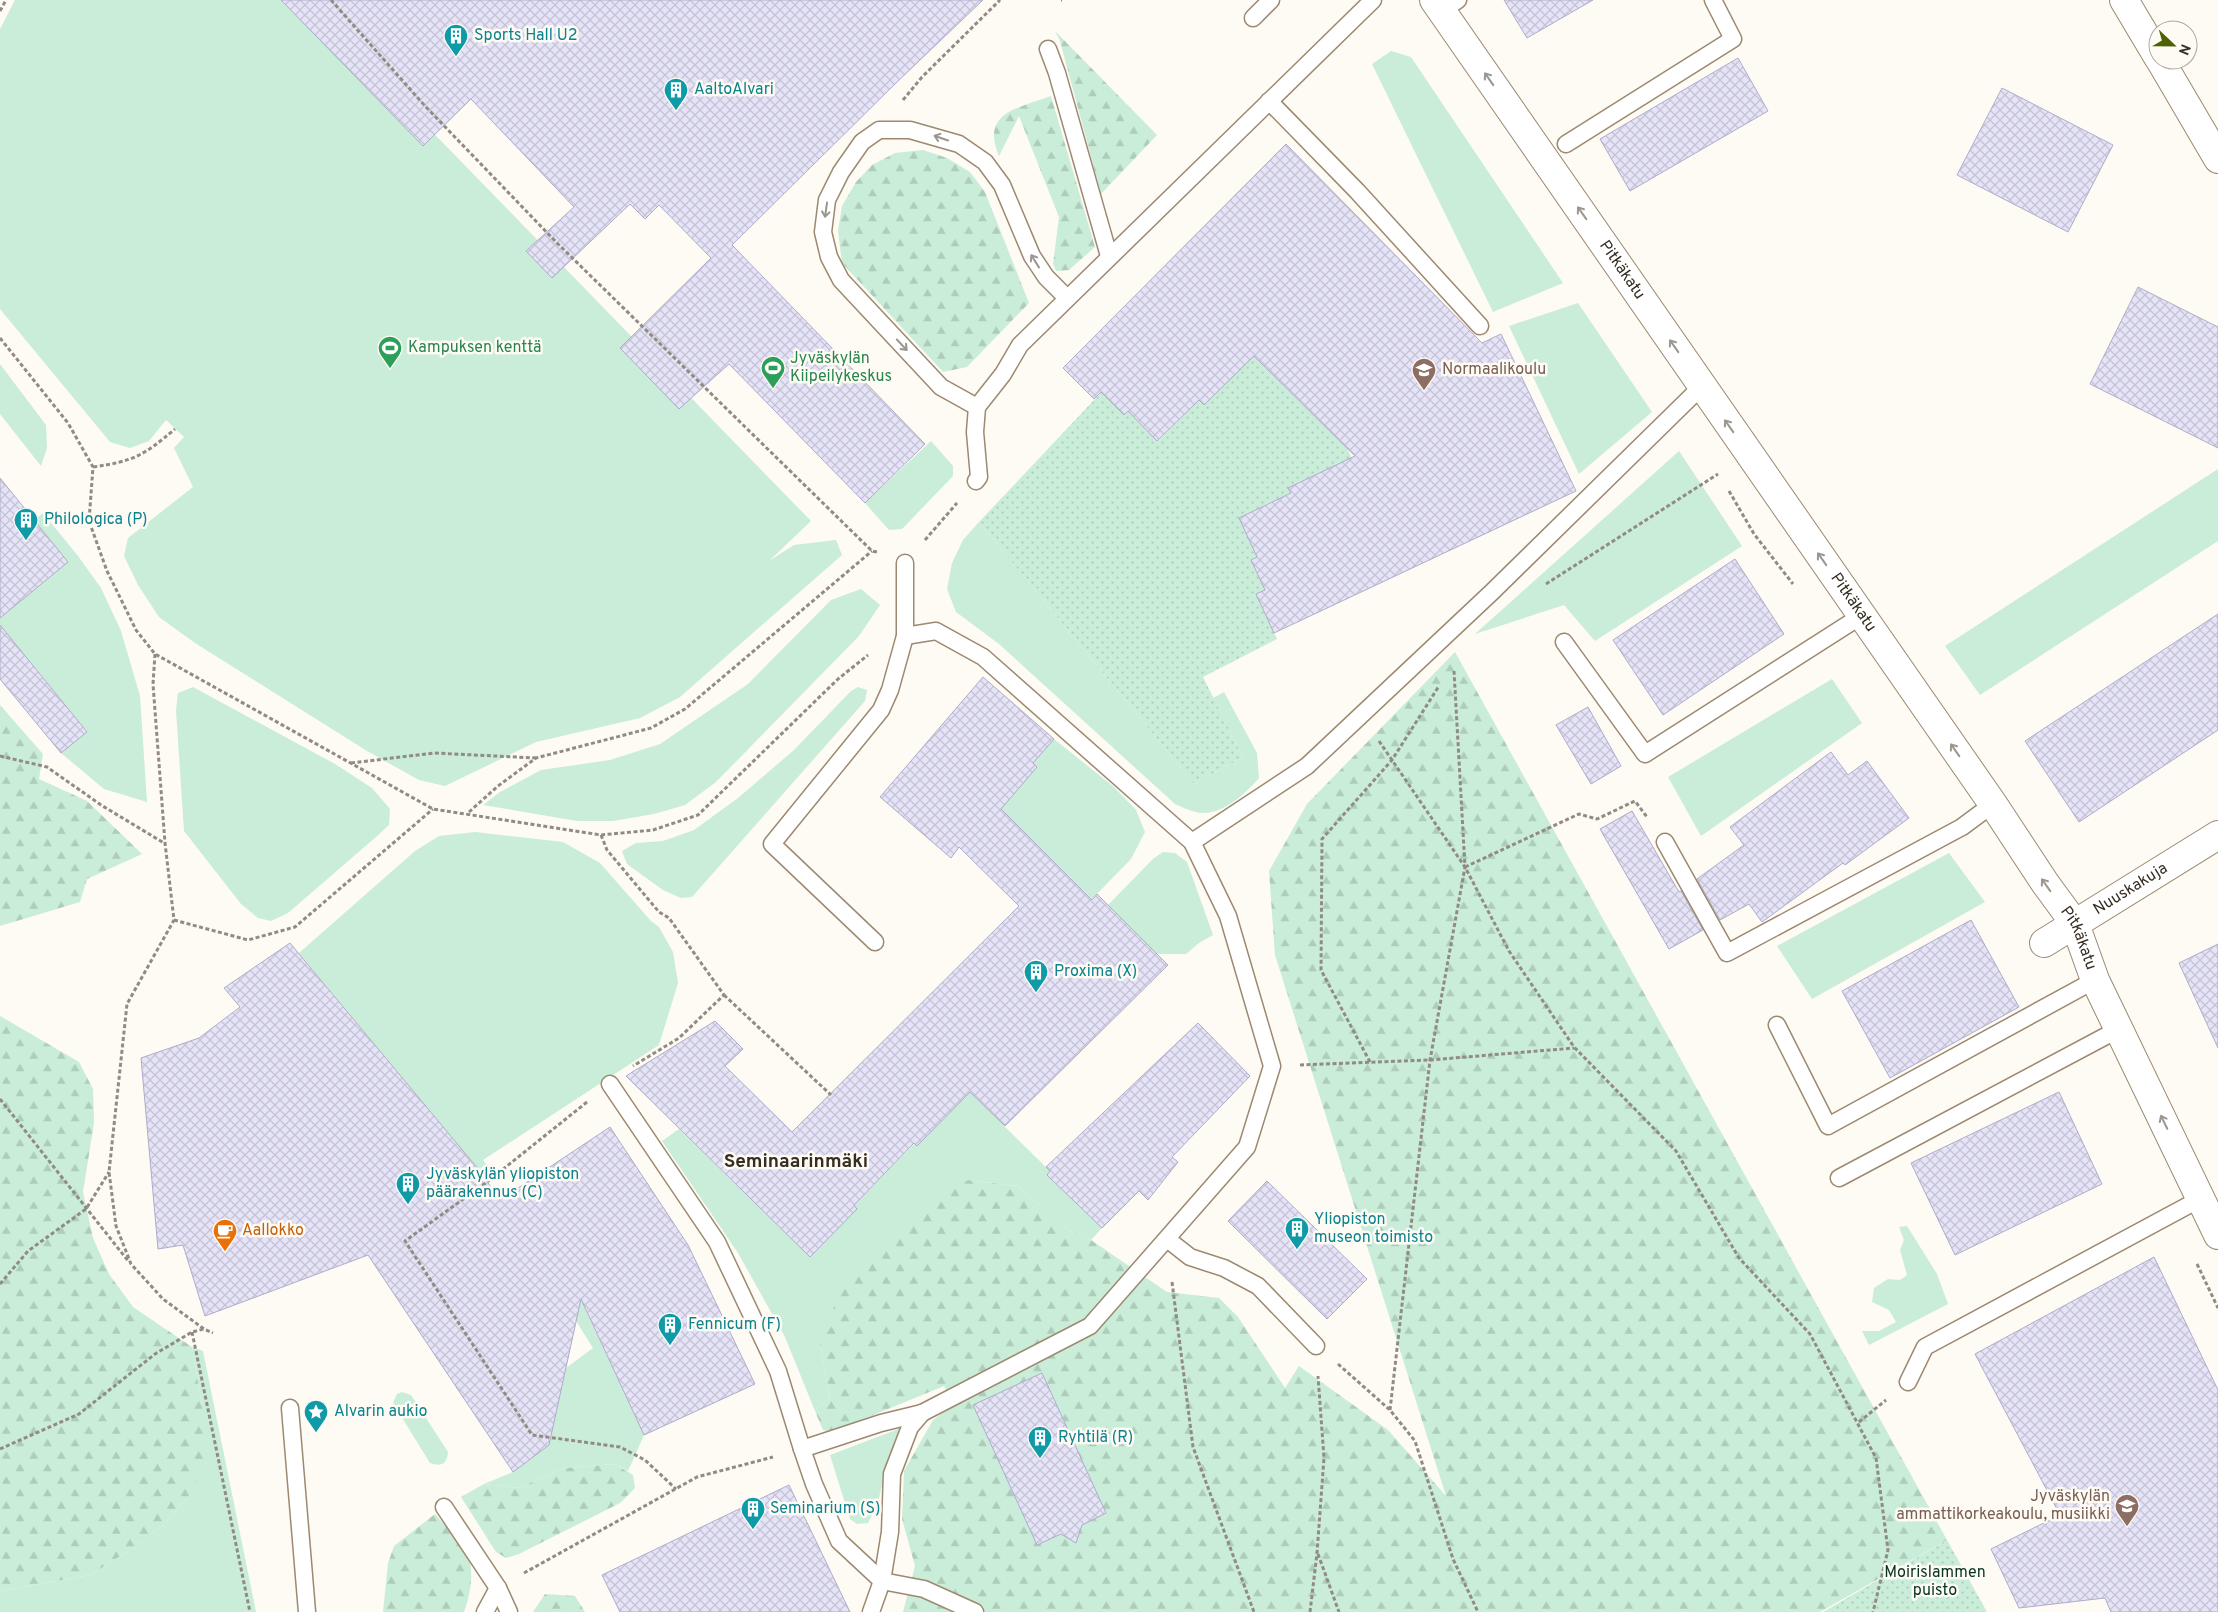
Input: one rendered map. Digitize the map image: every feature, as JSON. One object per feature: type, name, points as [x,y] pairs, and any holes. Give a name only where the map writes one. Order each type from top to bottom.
[{"type":"street","points":[[2124,0],[2148,40]]},
{"type":"street","name":"Pitkäkatu","points":[[1445,4],[1702,386],[2075,924],[2095,980],[2218,1235]]},
{"type":"street","points":[[2165,70],[2218,159]]},
{"type":"street","name":"Nuuskakuja","points":[[2044,943],[2218,836]]},
{"type":"lane","points":[[1253,18],[1272,0]]},
{"type":"lane","points":[[976,481],[979,478],[975,432],[977,407],[1003,374],[1020,345],[1373,0]]},
{"type":"lane","points":[[1566,144],[1733,39],[1713,0]]},
{"type":"lane","points":[[1048,49],[1057,73],[1109,256]]},
{"type":"lane","points":[[1269,101],[1357,191],[1480,326]]},
{"type":"lane","points":[[977,407],[941,387],[841,280],[829,257],[823,232],[827,200],[841,172],[862,142],[879,130],[910,130],[959,144],[985,162],[1002,185],[1032,256],[1046,277],[1067,298]]},
{"type":"lane","points":[[1192,842],[1307,766],[1492,592],[1702,386]]},
{"type":"lane","points":[[875,942],[772,844],[881,710],[890,690],[905,636],[905,563]]},
{"type":"lane","points":[[1564,642],[1645,754],[1861,616]]},
{"type":"lane","points":[[802,1450],[881,1423],[922,1413],[1090,1326],[1247,1147],[1272,1066],[1228,916],[1192,842],[983,656],[936,631],[905,636]]},
{"type":"lane","points":[[1665,842],[1727,953],[1962,827],[1993,804]]},
{"type":"lane","points":[[1776,1025],[1828,1126],[2095,980]]},
{"type":"lane","points":[[1839,1178],[2119,1029]]},
{"type":"lane","points":[[610,1084],[717,1242],[778,1372],[814,1484],[839,1541],[882,1581],[924,1590],[975,1612]]},
{"type":"lane","points":[[1908,1382],[1925,1347],[2200,1198]]},
{"type":"lane","points":[[1167,1239],[1190,1257],[1224,1268],[1258,1286],[1316,1346]]},
{"type":"lane","points":[[290,1408],[307,1612]]},
{"type":"lane","points":[[871,1612],[882,1581],[890,1532],[892,1474],[910,1427],[922,1413]]},
{"type":"lane","points":[[444,1506],[498,1588],[509,1612]]},
{"type":"lane","points":[[485,1612],[498,1588]]},
{"type":"path","points":[[0,11],[6,0]]},
{"type":"path","points":[[331,0],[425,106],[557,243],[872,551],[905,563]]},
{"type":"path","points":[[879,130],[922,77],[1000,0]]},
{"type":"path","points":[[0,338],[68,422],[93,467],[89,521],[108,571],[136,630],[155,654],[433,809],[601,835],[653,830],[698,815],[838,678],[861,659],[905,636]]},
{"type":"path","points":[[93,467],[126,462],[150,450],[175,429]]},
{"type":"path","points":[[1544,586],[1718,474]]},
{"type":"path","points":[[351,763],[434,753],[536,758],[651,728],[685,709],[872,551]]},
{"type":"path","points":[[131,1264],[116,1226],[109,1172],[127,1004],[174,920],[165,843],[153,684],[155,654]]},
{"type":"path","points":[[1390,1410],[1430,1060],[1464,867],[1454,663],[1449,671]]},
{"type":"path","points":[[1370,1062],[1321,970],[1322,839],[1392,760],[1444,679]]},
{"type":"path","points":[[1360,715],[1464,867],[1509,951],[1574,1048],[1676,1151],[1739,1258],[1810,1334],[1876,1458],[1888,1550],[1873,1612]]},
{"type":"path","points":[[0,756],[47,766],[101,805],[165,843]]},
{"type":"path","points":[[468,813],[498,786],[536,758]]},
{"type":"path","points":[[1464,867],[1579,814],[1597,819],[1636,801],[1665,842]]},
{"type":"path","points":[[174,920],[248,940],[295,927],[433,809]]},
{"type":"path","points":[[601,835],[606,850],[659,912],[670,918],[724,996],[831,1095]]},
{"type":"path","points":[[676,1489],[645,1460],[620,1447],[532,1435],[405,1240],[449,1207],[487,1182],[625,1071],[679,1038],[724,996]]},
{"type":"path","points":[[1272,1066],[1430,1060],[1574,1048]]},
{"type":"path","points":[[0,1099],[131,1264],[163,1299],[204,1329],[213,1333]]},
{"type":"path","points":[[0,1284],[28,1251],[86,1209],[109,1172]]},
{"type":"path","points":[[1167,1239],[1193,1448],[1254,1612]]},
{"type":"path","points":[[0,1449],[78,1414],[155,1354],[192,1332],[204,1329]]},
{"type":"path","points":[[192,1332],[250,1612]]},
{"type":"path","points":[[1316,1346],[1390,1410],[1415,1440],[1454,1559],[1478,1612]]},
{"type":"path","points":[[1310,1612],[1317,1554],[1324,1458],[1316,1346]]},
{"type":"path","points":[[498,1588],[698,1477],[802,1450]]},
{"type":"path","points":[[1317,1554],[1339,1612]]},
{"type":"green space","name":"Kampuksen kenttä","points":[[15,0],[304,0],[811,521],[769,561],[794,545],[836,540],[842,555],[680,697],[640,718],[536,742],[445,786],[419,780],[367,751],[195,643],[159,617],[138,585],[124,556],[128,538],[193,487],[174,448],[184,437],[166,420],[149,441],[130,448],[110,442],[0,309],[0,29]]},
{"type":"green space","points":[[1055,31],[1157,135],[1101,194],[1060,41]]},
{"type":"green space","points":[[1391,51],[1411,57],[1563,283],[1493,312],[1372,64]]},
{"type":"green space","points":[[1051,96],[1095,247],[1069,270],[1056,271],[1053,264],[1059,217],[1019,116],[999,156],[994,141],[995,130],[999,121],[1006,114]]},
{"type":"green space","points":[[923,150],[947,158],[970,172],[985,192],[1029,303],[967,367],[943,372],[842,263],[838,231],[842,206],[856,182],[872,165],[895,153]]},
{"type":"green space","points":[[1578,303],[1652,412],[1579,474],[1509,326]]},
{"type":"green space","points":[[1250,351],[1304,406],[1320,390],[1354,463],[1288,488],[1295,501],[1277,499],[1239,518],[1257,557],[1251,560],[1259,577],[1279,583],[1256,594],[1277,639],[1203,677],[1243,757],[1194,784],[979,522],[1112,381],[1128,411],[1158,441],[1189,410],[1183,404],[1193,395],[1204,405],[1217,392],[1214,387]]},
{"type":"green space","points":[[0,364],[46,425],[47,448],[41,466],[0,414]]},
{"type":"green space","points":[[931,441],[953,466],[953,476],[902,529],[889,530],[865,503]]},
{"type":"green space","points":[[1679,451],[1742,546],[1595,641],[1564,605],[1475,634]]},
{"type":"green space","points":[[2218,469],[2218,541],[1980,695],[1945,646]]},
{"type":"green space","points":[[43,513],[101,588],[121,631],[140,696],[147,802],[104,789],[61,753],[87,732],[37,670],[0,630],[0,618],[68,562],[34,520]]},
{"type":"green space","points":[[979,522],[1194,784],[1243,757],[1213,698],[1224,692],[1257,753],[1259,778],[1241,796],[1226,807],[1218,810],[1201,813],[1175,804],[999,644],[956,612],[947,589],[952,563],[963,540]]},
{"type":"green space","points":[[861,589],[880,605],[859,636],[716,782],[685,805],[654,814],[613,821],[577,821],[483,805],[500,792],[541,770],[610,760],[660,744],[748,684],[831,600]]},
{"type":"green space","points":[[1455,652],[1947,1540],[1820,1612],[903,1612],[915,1566],[902,1519],[904,1471],[933,1420],[953,1405],[944,1386],[832,1432],[823,1430],[815,1411],[830,1398],[820,1343],[836,1301],[864,1259],[922,1205],[968,1180],[1017,1186],[1070,1231],[1091,1240],[1167,1292],[1219,1298],[1238,1317],[1285,1388],[1299,1366],[1388,1430],[1446,1496],[1275,955],[1269,871],[1307,804]]},
{"type":"green space","points":[[1832,679],[1862,723],[1701,836],[1668,777]]},
{"type":"green space","points":[[193,687],[335,764],[372,788],[390,809],[389,825],[288,913],[271,921],[258,918],[241,904],[184,831],[176,710],[178,693]]},
{"type":"green space","points":[[858,687],[867,690],[865,701],[692,897],[681,898],[663,890],[627,864],[622,851],[636,843],[663,841],[694,830],[738,798],[794,750],[851,691]]},
{"type":"green space","points":[[0,705],[43,754],[39,779],[87,801],[142,854],[87,879],[80,902],[0,926]]},
{"type":"green space","points":[[1054,739],[1114,787],[1136,810],[1145,832],[1131,859],[1092,899],[997,805],[1037,767],[1033,763]]},
{"type":"green space","points":[[475,832],[563,842],[600,863],[651,921],[659,927],[673,952],[678,983],[659,1045],[483,1160],[486,1164],[479,1170],[299,953],[415,851],[439,836]]},
{"type":"green space","points":[[1163,852],[1175,853],[1187,862],[1213,935],[1199,943],[1186,954],[1157,954],[1108,905],[1154,858]]},
{"type":"green space","points":[[1949,853],[1985,902],[1812,999],[1777,946]]},
{"type":"green space","points":[[0,1016],[79,1062],[93,1089],[94,1123],[83,1192],[93,1238],[109,1274],[133,1307],[192,1347],[202,1406],[206,1459],[189,1496],[163,1525],[135,1547],[90,1575],[0,1591]]},
{"type":"green space","points":[[1023,1034],[1058,1068],[1003,1125],[1050,1171],[1047,1175],[1102,1228],[1091,1240],[1070,1231],[1017,1186],[968,1180],[820,1343],[830,1398],[815,1411],[785,1337],[738,1253],[662,1141],[679,1129],[810,1257],[857,1209],[854,1205]]},
{"type":"green space","points":[[1907,1226],[1937,1274],[1948,1304],[1869,1345],[1862,1331],[1879,1331],[1896,1322],[1889,1310],[1872,1302],[1874,1288],[1888,1279],[1900,1280],[1907,1275],[1900,1250],[1904,1240],[1899,1227]]},
{"type":"green space","points":[[682,1262],[585,1309],[644,1435],[628,1471],[615,1464],[565,1468],[518,1488],[484,1484],[513,1472],[538,1452],[566,1368],[593,1348],[553,1284]]},
{"type":"green space","points":[[192,1347],[203,1351],[256,1612],[0,1612],[0,1591],[90,1575],[135,1547],[163,1525],[189,1496],[202,1406]]},
{"type":"green space","points":[[402,1392],[411,1395],[448,1452],[443,1464],[430,1463],[393,1403],[397,1394]]},
{"type":"green space","points":[[901,1428],[887,1465],[877,1506],[868,1523],[857,1524],[850,1519],[830,1455]]},
{"type":"green space","points":[[615,1464],[633,1475],[635,1488],[620,1503],[519,1554],[506,1558],[496,1552],[461,1497],[484,1484],[518,1488],[565,1468]]},
{"type":"green space","points":[[435,1514],[461,1543],[468,1554],[471,1579],[469,1597],[464,1612],[383,1612],[388,1563],[394,1546]]},
{"type":"green space","name":"Moirislammen puisto","points":[[1947,1540],[1987,1612],[1823,1612]]},
{"type":"green space","points":[[545,1594],[575,1596],[585,1612],[533,1612]]},
{"type":"building","points":[[281,0],[983,0],[732,245],[925,444],[865,503],[729,364],[679,409],[620,348],[711,258],[659,205],[645,219],[630,204],[552,278],[526,251],[574,207],[471,99],[423,146]]},
{"type":"building","points":[[1504,0],[1593,0],[1527,38]]},
{"type":"building","points":[[1738,58],[1768,111],[1630,191],[1600,139]]},
{"type":"building","points":[[2002,88],[2113,145],[2068,232],[1957,175]]},
{"type":"building","name":"Normaalikoulu","points":[[1286,144],[1482,343],[1501,334],[1576,491],[1274,633],[1256,594],[1265,590],[1251,560],[1257,557],[1239,518],[1291,493],[1288,488],[1355,456],[1254,356],[1204,405],[1199,400],[1157,441],[1128,411],[1124,415],[1101,392],[1094,399],[1063,368]]},
{"type":"building","points":[[2138,287],[2218,327],[2218,448],[2090,384]]},
{"type":"building","name":"Philologica (P)","points":[[0,478],[68,562],[0,618]]},
{"type":"building","points":[[1735,559],[1784,634],[1663,715],[1613,640]]},
{"type":"building","points":[[2218,614],[2218,730],[2079,822],[2025,741]]},
{"type":"building","points":[[0,625],[87,732],[61,753],[0,679]]},
{"type":"building","name":"Proxima (X)","points":[[983,677],[1054,739],[1033,763],[1037,767],[1001,809],[1092,900],[1097,894],[1168,965],[1005,1126],[970,1092],[917,1146],[914,1143],[854,1205],[857,1209],[810,1257],[626,1076],[715,1021],[743,1049],[725,1066],[792,1132],[1019,906],[959,847],[951,858],[880,797]]},
{"type":"building","points":[[1588,707],[1621,766],[1591,784],[1556,725]]},
{"type":"building","points":[[1831,752],[1848,775],[1867,761],[1909,818],[1762,922],[1749,904],[1720,920],[1697,879],[1744,845],[1730,827]]},
{"type":"building","points":[[1632,811],[1703,930],[1669,949],[1600,829]]},
{"type":"building","points":[[1971,920],[2019,1007],[1890,1078],[1842,991]]},
{"type":"building","name":"Jyväskylän yliopiston päärakennus (C)","points":[[290,943],[479,1170],[500,1200],[610,1127],[688,1245],[755,1384],[644,1435],[581,1299],[549,1445],[513,1472],[368,1255],[205,1316],[183,1245],[158,1249],[141,1058],[199,1038],[240,1007],[224,988]]},
{"type":"building","points":[[2218,944],[2218,1048],[2179,963]]},
{"type":"building","points":[[1198,1023],[1250,1076],[1172,1157],[1178,1162],[1148,1200],[1139,1191],[1102,1228],[1047,1175],[1050,1171],[1046,1167]]},
{"type":"building","points":[[2059,1092],[2102,1184],[1955,1255],[1911,1163]]},
{"type":"building","name":"Yliopiston museon toimisto","points":[[1267,1181],[1367,1279],[1327,1319],[1228,1221]]},
{"type":"building","points":[[2154,1257],[2218,1390],[2218,1612],[2111,1612],[2105,1598],[2019,1608],[1991,1549],[2060,1515],[1975,1354]]},
{"type":"building","name":"Ryhtilä (R)","points":[[1042,1373],[1106,1513],[1082,1525],[1076,1543],[1061,1534],[1037,1545],[973,1405]]},
{"type":"building","name":"Seminarium (S)","points":[[789,1485],[850,1612],[620,1612],[602,1575]]},
{"type":"place","name":"Sports Hall U2","points":[[456,57]]},
{"type":"place","name":"AaltoAlvari","points":[[676,111]]},
{"type":"place","name":"Kampuksen kenttä","points":[[390,369]]},
{"type":"place","name":"Jyväskylän Kiipeilykeskus","points":[[773,389]]},
{"type":"place","name":"Normaalikoulu","points":[[1424,391]]},
{"type":"place","name":"Philologica (P)","points":[[26,541]]},
{"type":"place","name":"Proxima (X)","points":[[1036,993]]},
{"type":"place","name":"Jyväskylän yliopiston päärakennus (C)","points":[[408,1205]]},
{"type":"place","name":"Yliopiston museon toimisto","points":[[1297,1250]]},
{"type":"place","name":"Aallokko","points":[[225,1252]]},
{"type":"place","name":"Fennicum (F)","points":[[670,1346]]},
{"type":"place","name":"Alvarin aukio","points":[[316,1433]]},
{"type":"place","name":"Ryhtilä (R)","points":[[1040,1459]]},
{"type":"place","name":"Jyväskylän ammattikorkeakoulu, musiikki","points":[[2127,1527]]},
{"type":"place","name":"Seminarium (S)","points":[[753,1530]]},
{"type":"district","name":"Seminaarinmäki","points":[[796,1162]]}]
